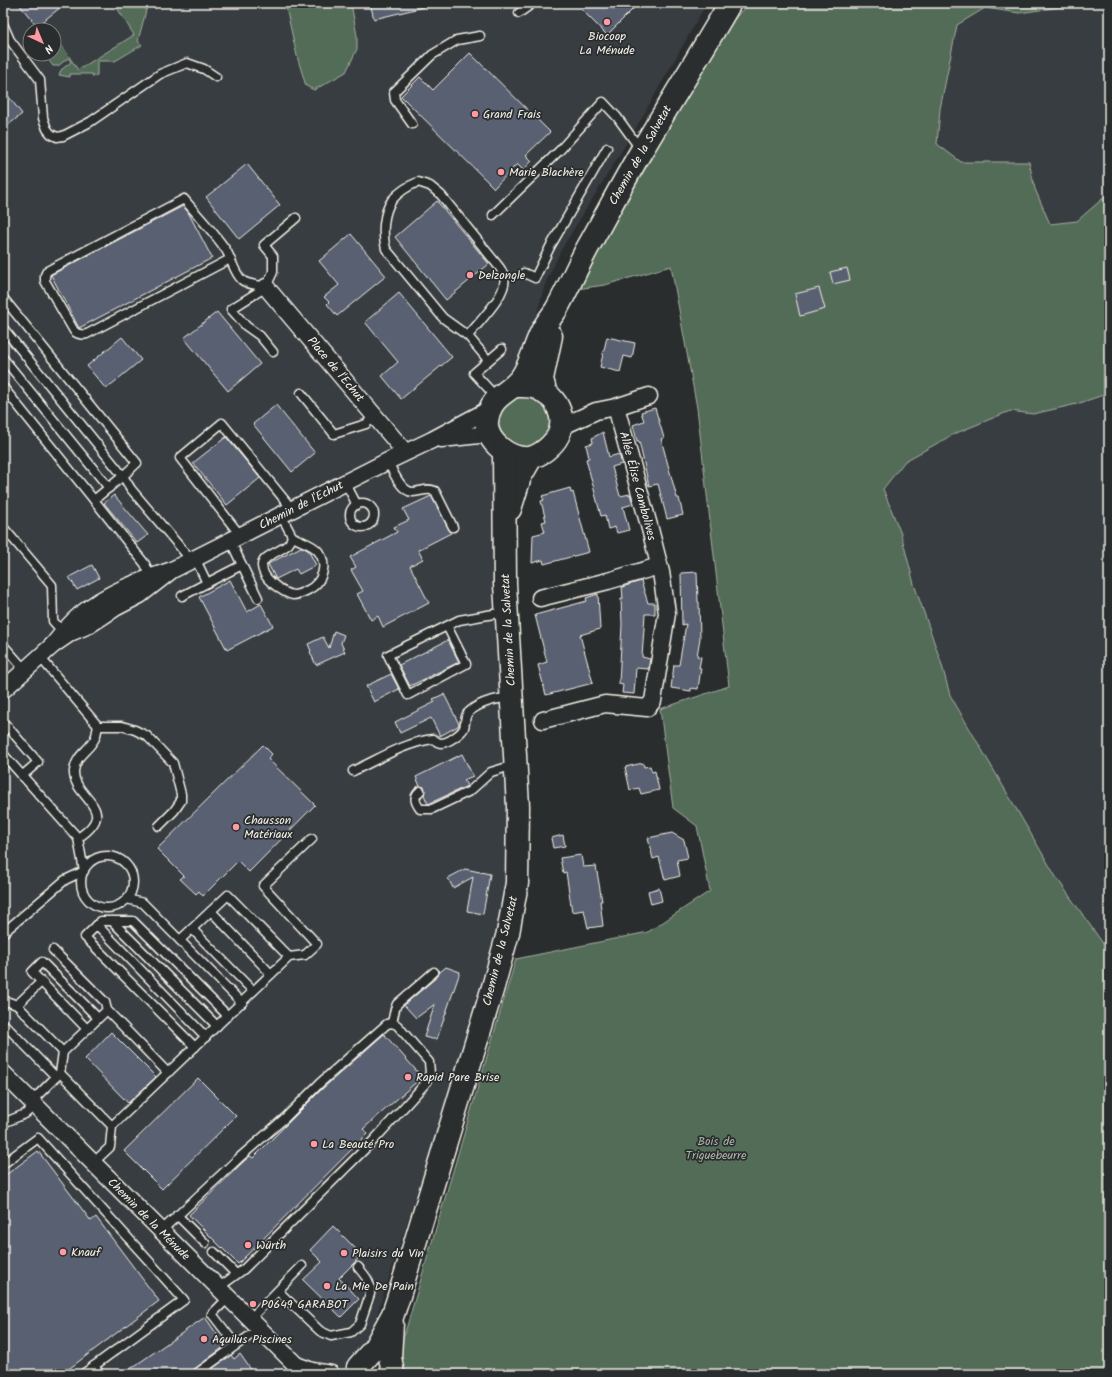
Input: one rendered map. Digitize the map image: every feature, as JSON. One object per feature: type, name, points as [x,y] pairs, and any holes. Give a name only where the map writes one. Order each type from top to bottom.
[{"type":"main road","name":"Chemin de la Salvetat","points":[[494,404],[516,386],[524,374],[543,329],[556,310],[641,151],[730,3]]},
{"type":"main road","name":"Chemin de la Salvetat","points":[[555,409],[542,379],[556,310]]},
{"type":"main road","points":[[494,404],[487,423],[490,434],[495,443],[504,452],[514,456],[531,458],[544,452],[554,443],[559,435],[555,409],[538,388],[516,386]]},
{"type":"main road","name":"Chemin de la Salvetat","points":[[351,1371],[374,1349],[393,1314],[493,987],[508,933],[517,883],[518,806],[506,612],[504,452]]},
{"type":"main road","name":"Chemin de la Salvetat","points":[[504,528],[520,477],[531,458]]},
{"type":"main road","name":"Chemin de la Salvetat","points":[[393,1314],[390,1356],[393,1374]]},
{"type":"main road","points":[[351,1371],[374,1368],[388,1374]]},
{"type":"street","name":"Place de l'Echut","points":[[266,287],[405,452]]},
{"type":"street","points":[[555,409],[596,411],[616,407],[649,396]]},
{"type":"street","name":"Chemin de l'Echut","points":[[53,645],[63,632],[80,615],[135,582],[172,570],[388,460],[432,440],[494,404]]},
{"type":"street","name":"Allée Élise Cambolives","points":[[543,720],[605,704],[647,708],[653,700],[661,659],[666,613],[659,566],[616,407]]},
{"type":"street","name":"Chemin de l'Echut","points":[[432,440],[490,434]]},
{"type":"street","points":[[540,598],[608,581],[659,566]]},
{"type":"street","name":"Chemin de l'Echut","points":[[3,690],[53,645],[72,632],[89,625],[115,608],[140,595],[172,570]]},
{"type":"street","name":"Chemin de la Ménude","points":[[3,1072],[254,1324],[296,1371],[312,1371],[331,1374]]},
{"type":"lane","points":[[519,13],[533,3]]},
{"type":"lane","points":[[3,24],[10,40],[40,80],[43,118],[47,129],[51,134],[57,136],[63,136],[90,122],[160,74],[187,63],[204,69],[216,76]]},
{"type":"lane","points":[[412,124],[395,100],[394,92],[432,55],[457,40],[480,36]]},
{"type":"lane","points":[[493,215],[560,150],[603,102],[617,117],[641,151]]},
{"type":"lane","points":[[524,273],[534,278],[550,247],[607,148]]},
{"type":"lane","points":[[468,336],[494,305],[503,287],[504,277],[500,268],[441,195],[430,186],[418,182],[398,194],[392,200],[383,228],[383,240],[386,249],[443,318],[468,336],[488,360]]},
{"type":"lane","points":[[230,259],[87,334],[82,335],[77,334],[74,331],[45,281],[47,271],[184,199],[219,240],[230,259],[237,273],[243,282],[266,287]]},
{"type":"lane","points":[[273,352],[260,336],[246,326],[232,310],[266,287],[273,272],[273,256],[264,245],[296,218]]},
{"type":"lane","points":[[3,300],[4,299],[137,463],[94,500]]},
{"type":"lane","points":[[3,328],[123,476],[131,489],[193,559],[207,583]]},
{"type":"lane","points":[[494,404],[474,373],[502,348]]},
{"type":"lane","points":[[3,358],[109,488]]},
{"type":"lane","points":[[3,386],[145,564],[151,577]]},
{"type":"lane","points":[[301,393],[334,434],[366,424],[375,416]]},
{"type":"lane","points":[[258,598],[242,565],[235,538],[180,458],[222,422],[287,512],[292,536],[290,542],[266,558],[262,563],[264,573],[269,581],[285,592],[294,595],[314,587],[319,582],[323,571],[323,565],[322,557],[317,550],[292,536]]},
{"type":"lane","points":[[388,460],[399,482],[406,490],[413,492],[428,489],[435,491],[453,527]]},
{"type":"lane","points":[[345,482],[357,505]]},
{"type":"lane","points":[[3,527],[52,585],[53,621],[63,632]]},
{"type":"lane","points":[[182,596],[242,565]]},
{"type":"lane","points":[[447,626],[466,664],[408,694],[388,655],[459,620],[506,612]]},
{"type":"lane","points":[[3,645],[25,670]]},
{"type":"lane","points":[[40,657],[98,726],[122,726],[135,730],[147,736],[173,763],[181,794],[181,801],[174,811],[159,826]]},
{"type":"lane","points":[[353,772],[401,748],[419,741],[433,739],[437,742],[443,743],[456,736],[464,728],[465,718],[470,710],[490,700],[512,697]]},
{"type":"lane","points":[[3,728],[6,725],[38,762],[22,776]]},
{"type":"lane","points":[[78,838],[94,823],[95,817],[90,800],[77,785],[74,771],[78,757],[88,748],[96,737],[98,726]]},
{"type":"lane","points":[[3,754],[78,838],[84,871],[82,885],[88,898],[93,903],[100,906],[107,908],[114,907],[127,899],[133,886],[131,871],[122,860],[108,856],[100,856],[88,864],[84,871],[65,880],[3,933]]},
{"type":"lane","points":[[420,791],[415,799],[416,804],[420,809],[432,809],[470,791],[491,772],[516,765]]},
{"type":"lane","points":[[93,1163],[110,1147],[112,1126],[289,957],[305,955],[317,944],[263,886],[312,839]]},
{"type":"lane","points":[[180,940],[228,895],[289,957]]},
{"type":"lane","points":[[127,899],[143,903],[242,1002]]},
{"type":"lane","points":[[211,911],[271,974]]},
{"type":"lane","points":[[195,1047],[85,937],[101,921],[132,920],[228,1016]]},
{"type":"lane","points":[[112,921],[217,1026]]},
{"type":"lane","points":[[97,925],[206,1037]]},
{"type":"lane","points":[[192,929],[253,992]]},
{"type":"lane","points":[[53,950],[105,1002],[107,1010],[168,1073]]},
{"type":"lane","points":[[87,1029],[32,972],[42,962],[98,1018]]},
{"type":"lane","points":[[392,1023],[395,1009],[398,1004],[434,972]]},
{"type":"lane","points":[[17,1006],[41,982]]},
{"type":"lane","points":[[3,1000],[17,1006],[63,1052]]},
{"type":"lane","points":[[3,1123],[25,1114],[58,1075],[63,1052],[107,1010]]},
{"type":"lane","points":[[3,1023],[112,1126]]},
{"type":"lane","points":[[160,1231],[286,1117],[320,1083],[387,1024],[392,1023],[397,1025],[429,1062],[430,1073],[425,1084],[374,1140],[250,1263],[236,1274],[223,1293],[212,1314],[236,1346]]},
{"type":"lane","points":[[3,1164],[38,1138],[184,1300],[83,1374]]},
{"type":"lane","points":[[177,1215],[205,1243]]},
{"type":"lane","points":[[214,1252],[236,1274]]},
{"type":"lane","points":[[196,1374],[236,1346],[278,1291],[302,1266]]},
{"type":"lane","points":[[278,1291],[320,1331],[331,1336],[345,1334],[351,1332],[360,1324],[370,1294],[369,1280],[358,1267]]},
{"type":"lane","points":[[94,1366],[100,1374]]},
{"type":"shaded area","points":[[3,3],[707,3],[640,121],[561,250],[545,284],[498,458],[493,537],[499,627],[513,780],[509,883],[483,994],[380,1305],[359,1374],[3,1374]]},
{"type":"shaded area","points":[[891,3],[1109,3],[1109,1262],[867,812],[884,205],[604,285],[647,194]]},
{"type":"green space","points":[[114,3],[148,3],[138,41],[142,45],[115,61],[97,61],[97,75],[93,77],[92,74],[70,74],[70,77],[59,75],[61,70],[71,62],[68,58],[58,66],[53,66],[50,62],[62,62],[62,46],[78,70],[134,35]]},
{"type":"green space","points":[[285,3],[351,3],[357,36],[357,49],[346,72],[314,90],[306,86],[297,56]]},
{"type":"green space","name":"Bois de Triguebeurre","points":[[748,3],[1088,3],[1019,13],[985,8],[957,25],[940,109],[937,144],[961,162],[1029,162],[1035,189],[1050,224],[1077,221],[1109,193],[1109,393],[1077,404],[1033,414],[1010,411],[954,434],[905,461],[883,489],[901,534],[914,584],[941,662],[950,695],[1056,877],[1109,952],[1109,1374],[407,1374],[398,1356],[516,959],[648,932],[710,891],[697,826],[673,808],[660,709],[729,686],[697,408],[671,266],[605,285],[577,289],[639,174],[728,27]]},
{"type":"green space","points":[[525,396],[538,400],[542,403],[546,407],[550,417],[552,431],[536,449],[511,448],[497,427],[501,408],[516,397]]},
{"type":"building","points":[[18,3],[66,3],[42,22],[34,22]]},
{"type":"building","points":[[370,3],[424,3],[424,7],[374,19]]},
{"type":"building","name":"Biocoop La Ménude","points":[[586,3],[639,3],[607,35],[581,9]]},
{"type":"building","name":"Grand Frais","points":[[470,53],[550,132],[526,155],[532,161],[523,170],[517,164],[494,188],[401,96],[420,77],[433,90]]},
{"type":"building","points":[[3,89],[22,114],[3,129]]},
{"type":"building","points":[[247,164],[280,205],[239,239],[206,197]]},
{"type":"building","points":[[437,201],[489,264],[446,300],[395,237]]},
{"type":"building","points":[[183,206],[188,212],[212,258],[79,328],[51,275]]},
{"type":"building","points":[[351,234],[386,276],[337,316],[327,304],[329,302],[324,297],[339,285],[319,261]]},
{"type":"building","points":[[847,268],[850,280],[833,284],[830,272]]},
{"type":"building","points":[[819,288],[825,309],[800,316],[795,294]]},
{"type":"building","points":[[399,293],[452,357],[401,399],[382,376],[398,362],[365,322]]},
{"type":"building","points":[[217,312],[260,364],[228,391],[184,338]]},
{"type":"building","points":[[122,337],[141,360],[106,389],[87,366]]},
{"type":"building","points":[[607,337],[635,343],[632,358],[624,356],[620,372],[600,367]]},
{"type":"building","points":[[276,405],[315,453],[292,472],[253,424]]},
{"type":"building","points":[[655,408],[664,438],[661,439],[683,515],[667,519],[658,484],[649,486],[639,441],[637,441],[633,425],[644,421],[641,412]]},
{"type":"building","points":[[603,432],[609,457],[619,454],[622,464],[612,467],[620,496],[630,494],[633,504],[623,507],[629,530],[617,533],[615,527],[608,529],[605,515],[601,516],[586,459],[589,458],[586,445],[593,443],[592,438]]},
{"type":"building","points":[[226,437],[260,478],[227,505],[193,463]]},
{"type":"building","points":[[570,488],[571,493],[573,492],[589,552],[544,564],[543,560],[532,563],[533,535],[545,532],[542,522],[546,521],[541,501],[544,500],[542,496]]},
{"type":"building","points":[[114,495],[148,535],[137,543],[104,503]]},
{"type":"building","points":[[431,496],[451,533],[418,550],[423,559],[410,566],[429,603],[383,627],[378,616],[371,620],[357,594],[363,591],[351,570],[356,567],[350,557],[397,532],[394,527],[409,520],[403,509]]},
{"type":"building","points":[[301,547],[308,550],[316,565],[299,574],[296,569],[276,579],[268,564]]},
{"type":"building","points":[[92,565],[99,578],[77,590],[69,577]]},
{"type":"building","points":[[697,572],[700,638],[697,656],[701,657],[699,668],[701,668],[698,689],[691,688],[691,691],[671,688],[674,665],[679,665],[686,624],[682,625],[681,573]]},
{"type":"building","points":[[230,580],[247,612],[261,604],[273,626],[227,650],[199,597]]},
{"type":"building","points":[[641,581],[648,603],[655,603],[655,614],[645,614],[642,657],[650,659],[648,669],[636,668],[634,694],[622,693],[623,685],[619,684],[622,624],[621,599],[623,599],[622,587]]},
{"type":"building","points":[[598,594],[600,629],[580,635],[593,683],[546,695],[538,665],[547,662],[535,615],[587,601],[586,598]]},
{"type":"building","points":[[334,631],[344,635],[341,643],[345,652],[316,665],[308,644],[323,637],[329,648]]},
{"type":"building","points":[[448,640],[459,662],[410,686],[399,665]]},
{"type":"building","points":[[391,674],[399,689],[374,702],[366,686]]},
{"type":"building","points":[[444,694],[459,724],[458,726],[440,736],[431,718],[400,733],[395,722],[435,702],[433,699]]},
{"type":"building","name":"Chausson Matériaux","points":[[263,745],[272,754],[268,759],[315,805],[249,872],[238,861],[203,896],[199,891],[196,894],[180,879],[184,876],[157,849]]},
{"type":"building","points":[[462,754],[473,776],[464,780],[467,786],[428,804],[424,795],[425,789],[424,787],[420,786],[416,777]]},
{"type":"building","points":[[643,763],[644,767],[650,766],[652,772],[655,771],[659,790],[641,794],[639,788],[630,790],[625,767]]},
{"type":"building","points":[[672,833],[684,840],[688,858],[677,860],[680,876],[665,880],[659,857],[653,859],[648,838]]},
{"type":"building","points":[[563,835],[565,846],[553,848],[551,838]]},
{"type":"building","points":[[581,855],[583,867],[596,866],[602,901],[600,901],[603,926],[588,928],[584,910],[572,912],[566,872],[563,873],[560,858]]},
{"type":"building","points":[[465,869],[490,874],[483,914],[467,911],[473,877],[453,888],[448,878]]},
{"type":"building","points":[[659,888],[662,901],[651,904],[648,891]]},
{"type":"building","points":[[446,967],[460,972],[437,1039],[424,1037],[435,1004],[416,1018],[404,1005],[438,976],[439,973]]},
{"type":"building","points":[[111,1032],[156,1077],[128,1103],[85,1059]]},
{"type":"building","points":[[384,1034],[422,1077],[363,1129],[368,1133],[238,1264],[189,1215],[243,1162],[250,1156],[253,1158],[321,1090]]},
{"type":"building","points":[[198,1078],[236,1116],[162,1189],[124,1151]]},
{"type":"building","name":"Knauf","points":[[38,1151],[91,1221],[96,1217],[159,1301],[62,1374],[3,1374],[3,1177]]},
{"type":"building","points":[[333,1226],[362,1255],[339,1278],[359,1299],[341,1317],[303,1280],[322,1262],[310,1250]]},
{"type":"building","points":[[205,1317],[225,1346],[193,1370],[191,1374],[123,1374]]},
{"type":"building","points":[[240,1354],[254,1374],[205,1374],[231,1355],[234,1359]]},
{"type":"place","name":"Biocoop La Ménude","points":[[607,22]]},
{"type":"place","name":"Grand Frais","points":[[475,114]]},
{"type":"place","name":"Marie Blachère","points":[[501,172]]},
{"type":"place","name":"Delzongle","points":[[470,275]]},
{"type":"place","name":"Chausson Matériaux","points":[[236,827]]},
{"type":"place","name":"Rapid Pare Brise","points":[[408,1077]]},
{"type":"place","name":"La Beauté Pro","points":[[314,1144]]},
{"type":"place","name":"Würth","points":[[248,1245]]},
{"type":"place","name":"Knauf","points":[[63,1252]]},
{"type":"place","name":"Plaisirs du Vin","points":[[344,1253]]},
{"type":"place","name":"La Mie De Pain","points":[[327,1286]]},
{"type":"place","name":"P0649 GARABOT","points":[[253,1304]]},
{"type":"place","name":"Aquilus Piscines","points":[[204,1339]]}]
